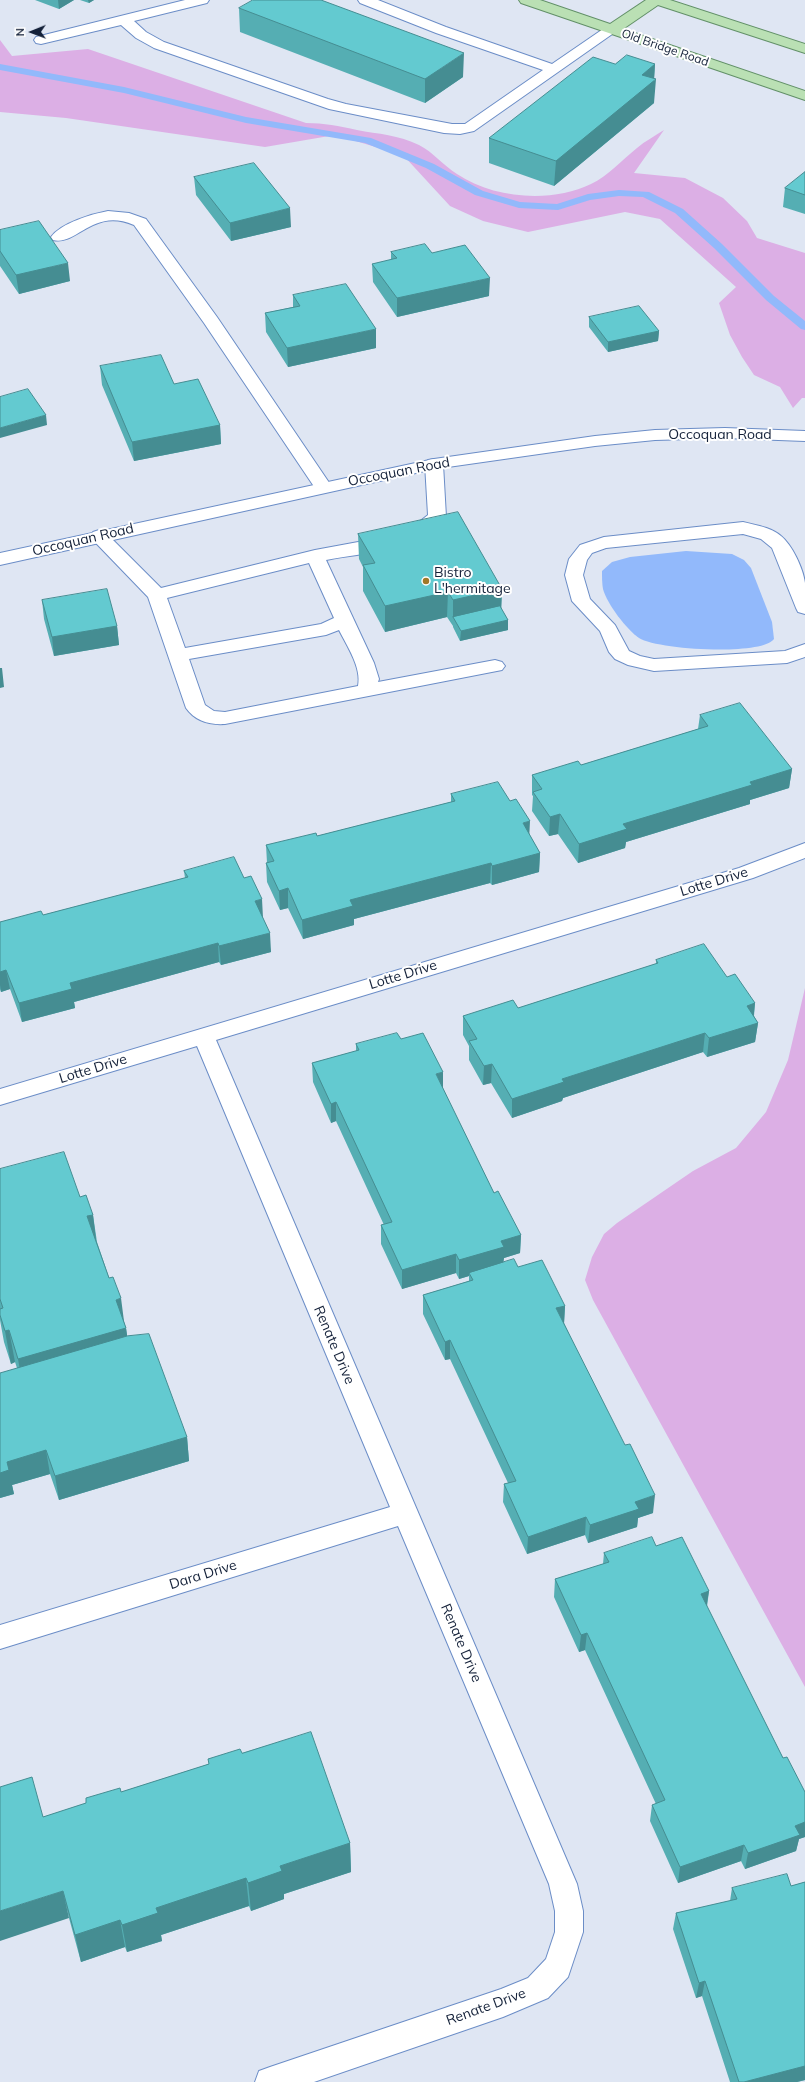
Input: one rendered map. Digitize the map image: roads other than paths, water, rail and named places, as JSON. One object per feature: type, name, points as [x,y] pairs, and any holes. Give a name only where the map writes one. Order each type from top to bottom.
[{"type":"main road","name":"Old Bridge Road","points":[[526,0],[805,96]]},
{"type":"main road","points":[[611,30],[656,0],[805,49]]},
{"type":"street","points":[[41,40],[202,0]]},
{"type":"street","points":[[365,0],[441,30],[553,69]]},
{"type":"street","points":[[124,20],[141,35],[159,44],[311,97],[323,103],[348,110],[406,119],[440,129],[455,130],[469,128],[611,30]]},
{"type":"street","points":[[59,237],[80,223],[104,215],[117,215],[132,218],[140,222],[211,321],[324,487]]},
{"type":"street","name":"Occoquan Road","points":[[0,558],[434,464],[595,441],[655,435],[725,433],[805,436]]},
{"type":"street","points":[[157,594],[315,556],[401,540],[420,530],[437,517],[434,464]]},
{"type":"street","points":[[805,608],[784,553],[775,540],[757,531],[743,528],[604,543],[586,549],[578,558],[574,575],[581,601],[608,628],[616,648],[622,654],[635,661],[654,665],[787,657],[805,650]]},
{"type":"street","points":[[99,536],[157,594],[196,708],[201,714],[215,719],[495,666]]},
{"type":"street","points":[[315,556],[364,663],[369,679],[366,691]]},
{"type":"street","points":[[178,655],[326,629],[344,620]]},
{"type":"street","name":"Lotte Drive","points":[[0,1097],[746,873],[805,850]]},
{"type":"street","name":"Renate Drive","points":[[203,1035],[563,1884],[569,1911],[569,1932],[558,1967],[538,1988],[503,2003],[270,2082]]},
{"type":"street","name":"Dara Drive","points":[[0,1637],[405,1513]]},
{"type":"water","points":[[686,551],[732,554],[744,560],[751,568],[772,622],[774,639],[766,644],[751,648],[687,648],[666,646],[650,642],[639,638],[629,629],[613,609],[605,595],[602,571],[612,562],[630,557]]},
{"type":"waterway","points":[[0,67],[124,90],[246,120],[367,140],[430,166],[479,193],[519,205],[558,207],[588,197],[619,193],[645,194],[679,211],[718,246],[770,298],[805,327]]},
{"type":"place","name":"Bistro L'hermitage","points":[[426,581]]}]
